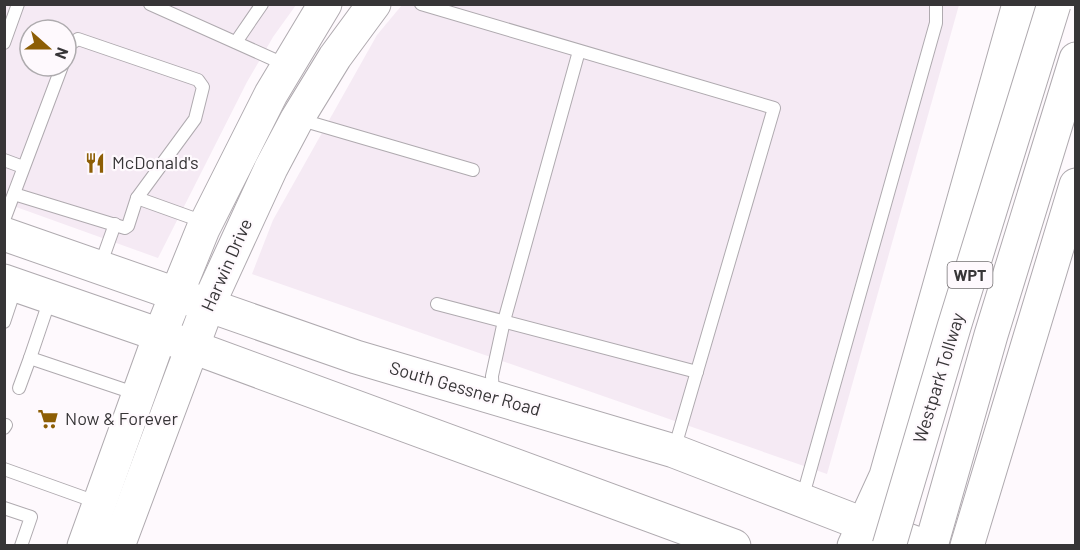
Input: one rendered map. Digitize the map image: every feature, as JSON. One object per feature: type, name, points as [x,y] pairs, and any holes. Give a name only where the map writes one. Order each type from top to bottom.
[{"type":"main road","name":"Harwin Drive","points":[[84,546],[160,335],[206,223],[288,66],[326,4]]},
{"type":"main road","name":"Harwin Drive","points":[[118,546],[208,305],[271,168],[297,119],[335,57],[374,4]]},
{"type":"main road","points":[[859,535],[886,476],[1019,4]]},
{"type":"main road","name":"Westpark Tollway","points":[[889,546],[1054,4]]},
{"type":"main road","name":"Westpark Tollway","points":[[931,546],[991,335],[1072,70]]},
{"type":"main road","points":[[967,546],[1076,184]]},
{"type":"main road","name":"South Gessner Road","points":[[4,234],[356,357],[674,451],[802,501],[859,535],[924,546]]},
{"type":"main road","points":[[10,283],[160,335],[734,546]]},
{"type":"lane","points":[[4,43],[18,4]]},
{"type":"lane","points":[[150,4],[288,66]]},
{"type":"lane","points":[[236,42],[262,4]]},
{"type":"lane","points":[[421,4],[774,108],[674,451]]},
{"type":"lane","points":[[802,501],[936,23],[936,4]]},
{"type":"lane","points":[[14,194],[125,228],[137,198],[195,118],[203,87],[198,80],[78,39]]},
{"type":"lane","points":[[493,397],[492,376],[504,321],[579,51]]},
{"type":"lane","points":[[4,220],[57,78]]},
{"type":"lane","points":[[297,119],[472,170]]},
{"type":"lane","points":[[4,160],[23,167]]},
{"type":"lane","points":[[137,198],[206,223]]},
{"type":"lane","points":[[99,267],[115,224]]},
{"type":"lane","points":[[4,322],[10,283]]},
{"type":"lane","points":[[18,388],[50,297]]},
{"type":"lane","points":[[437,304],[696,372]]},
{"type":"lane","points":[[30,358],[139,394]]},
{"type":"lane","points":[[4,469],[99,503]]},
{"type":"lane","points":[[4,508],[31,517],[21,546]]},
{"type":"shaded area","points":[[4,5],[296,5],[273,37],[247,82],[158,258],[5,203]]},
{"type":"shaded area","points":[[402,5],[959,5],[827,474],[252,274],[273,220],[377,35]]},
{"type":"place","name":"McDonald's","points":[[95,163]]},
{"type":"place","name":"Now & Forever","points":[[48,419]]}]
